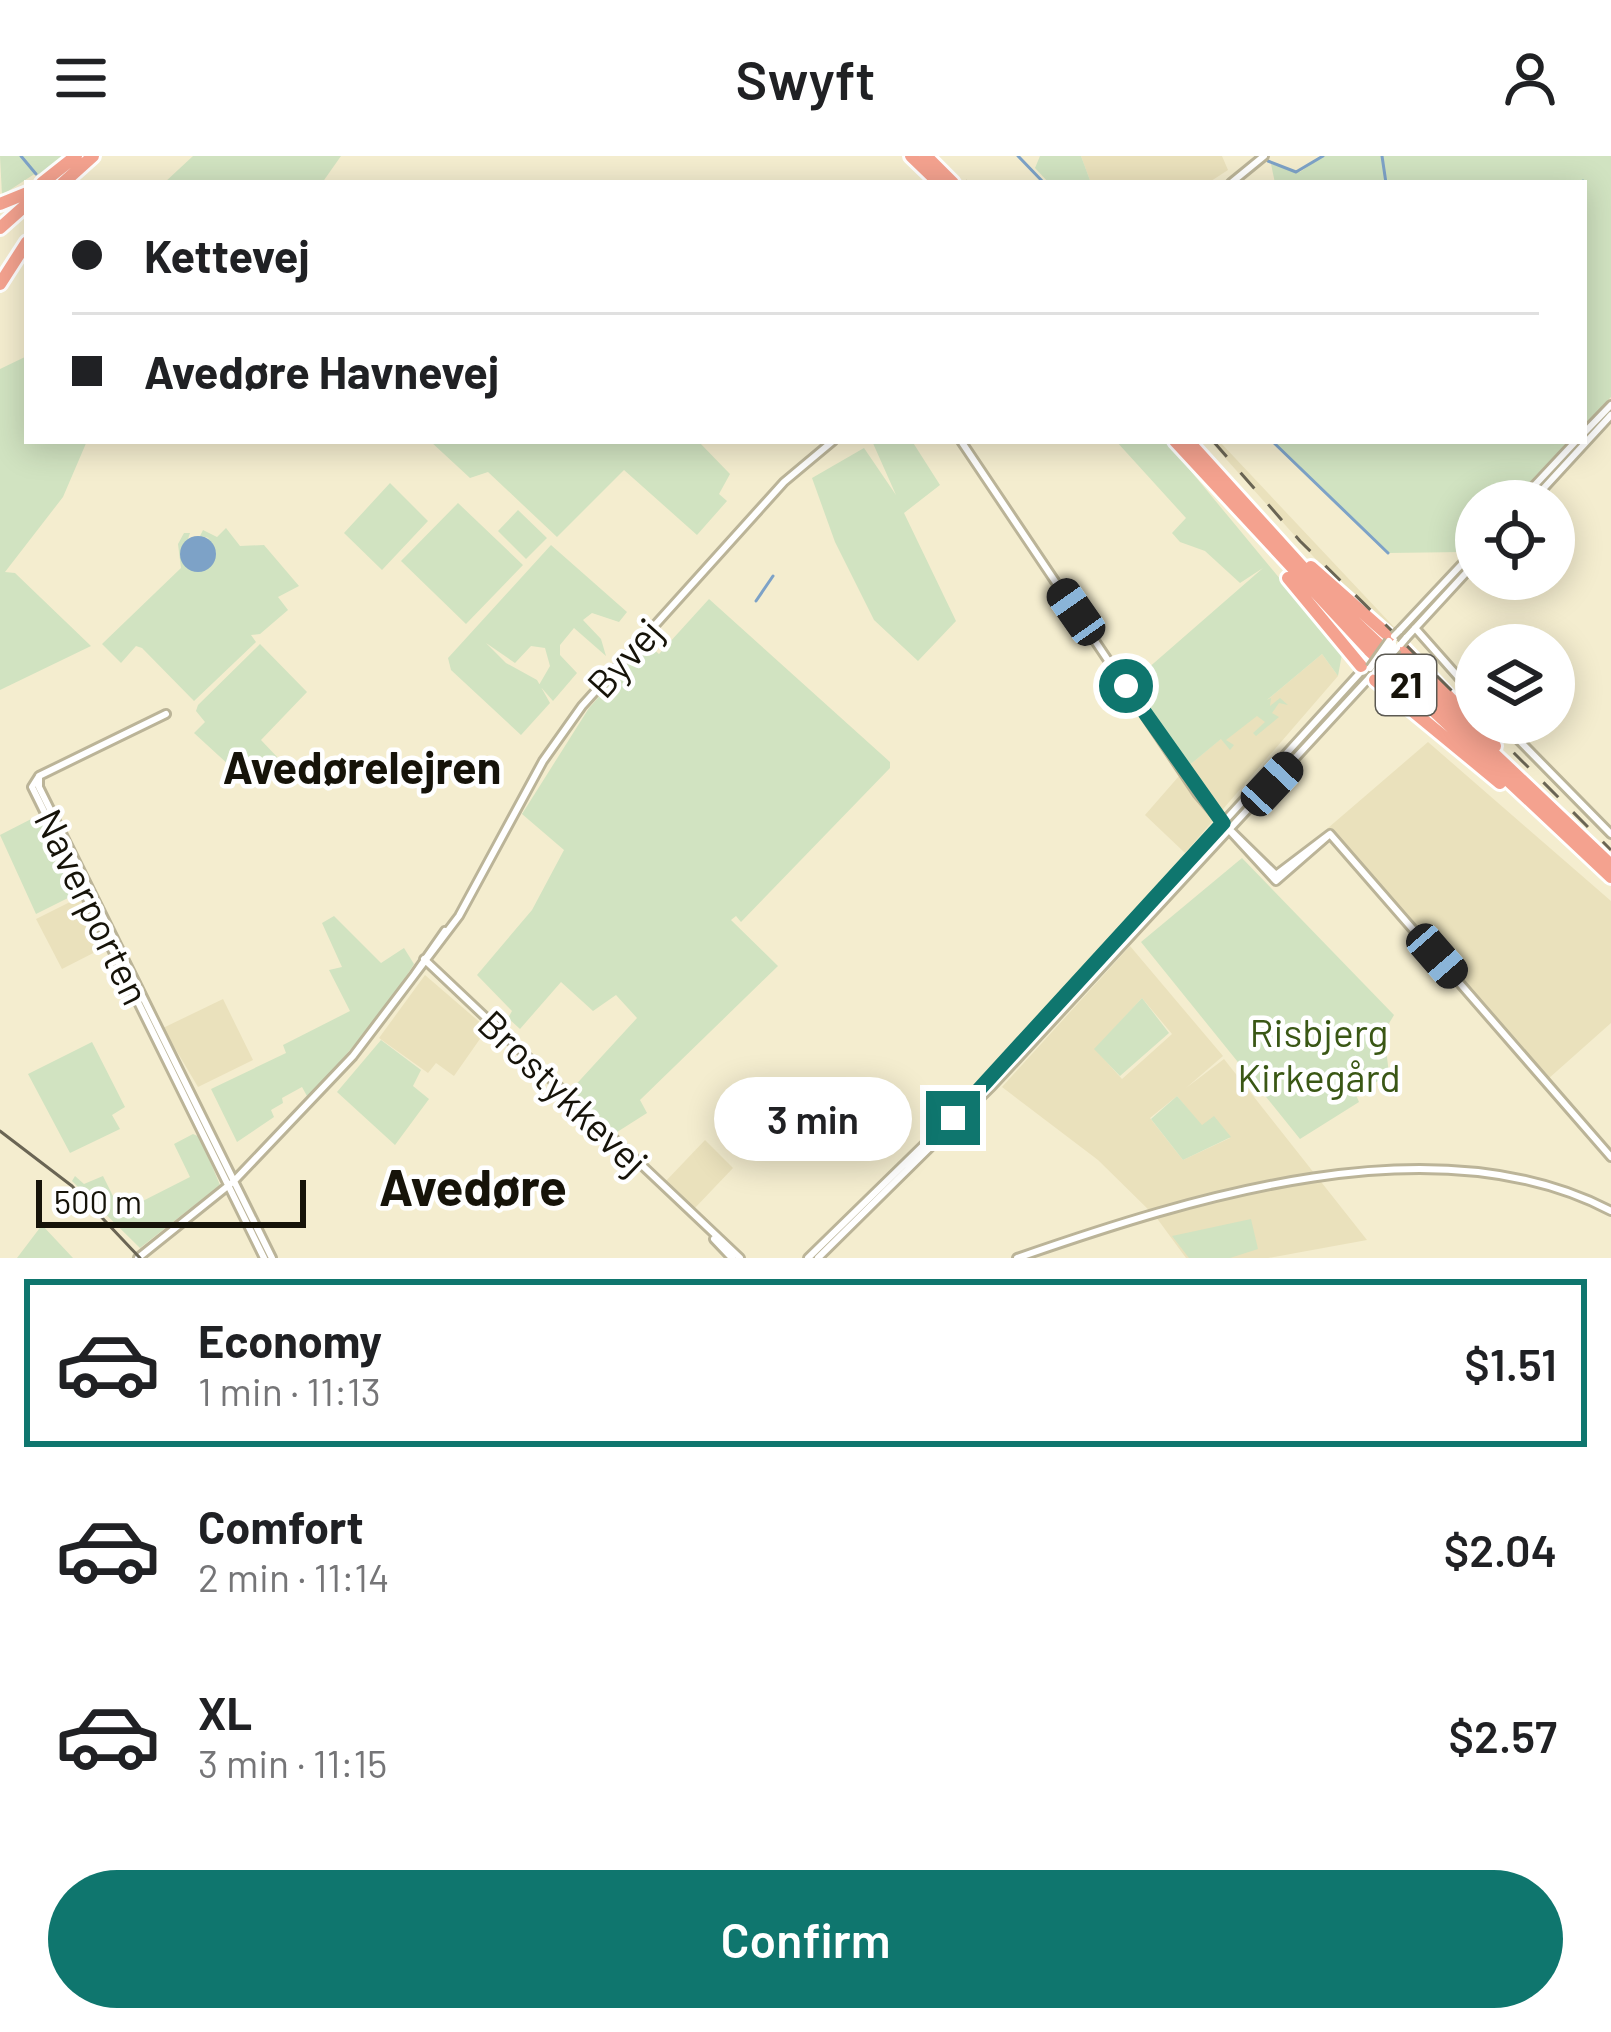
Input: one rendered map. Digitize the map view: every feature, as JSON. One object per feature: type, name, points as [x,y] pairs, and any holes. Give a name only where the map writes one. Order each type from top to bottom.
[{"type":"highway","points":[[50,180],[78,156]]},
{"type":"highway","points":[[67,180],[98,156]]},
{"type":"highway","points":[[78,180],[98,156]]},
{"type":"highway","points":[[911,156],[936,180]]},
{"type":"highway","points":[[926,156],[950,180]]},
{"type":"highway","points":[[0,228],[24,207]]},
{"type":"highway","points":[[0,238],[24,217]]},
{"type":"highway","points":[[0,284],[24,247]]},
{"type":"highway","name":"21","points":[[1178,444],[1369,650],[1611,879]]},
{"type":"highway","name":"21","points":[[1191,444],[1347,615],[1611,865]]},
{"type":"highway","points":[[1213,483],[1369,671],[1611,879]]},
{"type":"highway","points":[[1252,514],[1397,641],[1530,789]]},
{"type":"street","points":[[1235,180],[1264,156]]},
{"type":"street","points":[[1587,430],[1611,404]]},
{"type":"street","points":[[1587,441],[1611,415]]},
{"type":"street","name":"Byvej","points":[[138,1258],[231,1184],[325,1089],[404,992],[463,909],[543,761],[582,706],[784,482],[829,444]]},
{"type":"street","points":[[963,444],[1194,788],[1226,826],[1276,880],[1330,834],[1611,1157]]},
{"type":"street","points":[[1540,480],[1573,444]]},
{"type":"street","points":[[1551,480],[1584,444]]},
{"type":"street","points":[[1397,641],[1408,621],[1455,571]]},
{"type":"street","points":[[808,1258],[973,1097],[1397,641],[1455,585]]},
{"type":"street","points":[[1408,621],[1455,674]]},
{"type":"street","name":"Naverporten","points":[[166,714],[39,776],[39,787],[268,1258]]},
{"type":"street","points":[[1523,744],[1611,834]]},
{"type":"street","points":[[818,1258],[956,1123],[1226,826]]},
{"type":"street","name":"Brostykkevej","points":[[426,961],[736,1258]]},
{"type":"street","points":[[1017,1258],[1141,1216],[1364,1172],[1486,1173],[1546,1186],[1611,1210]]},
{"type":"shaded area","points":[[1081,156],[1222,156],[1228,170],[1213,180],[1090,180]]},
{"type":"shaded area","points":[[1213,444],[1222,444],[1394,627],[1392,631],[1328,573]]},
{"type":"shaded area","points":[[1322,654],[1338,676],[1185,853],[1145,815],[1186,768]]},
{"type":"shaded area","points":[[1428,742],[1611,901],[1611,1023],[1548,1079],[1328,828]]},
{"type":"shaded area","points":[[80,897],[105,947],[62,969],[36,919]]},
{"type":"shaded area","points":[[1130,946],[1223,1056],[1186,1088],[1224,1059],[1367,1240],[1268,1258],[1186,1258],[1156,1217],[1098,1160],[1002,1087]],"holes":[[[1142,998],[1172,1034],[1122,1079],[1095,1049]],[[1177,1096],[1202,1126],[1230,1138],[1183,1160],[1150,1118]]]},
{"type":"shaded area","points":[[425,975],[483,1025],[482,1036],[454,1076],[436,1063],[428,1073],[379,1038]]},
{"type":"shaded area","points":[[223,999],[253,1060],[198,1087],[163,1028]]},
{"type":"shaded area","points":[[705,1140],[733,1168],[693,1210],[664,1183]]},
{"type":"green space","points":[[0,156],[66,156],[41,177],[36,173],[2,195]]},
{"type":"green space","points":[[193,156],[341,156],[324,180],[167,180]]},
{"type":"green space","points":[[1040,156],[1081,156],[1090,180],[1046,180],[1035,168]]},
{"type":"green space","points":[[1323,156],[1611,156],[1611,397],[1587,422],[1587,180],[1274,180],[1271,164],[1300,172]]},
{"type":"green space","points":[[24,357],[24,444],[86,444],[63,497],[5,572],[15,573],[91,646],[0,690],[0,369]]},
{"type":"green space","points":[[433,444],[701,444],[730,474],[719,494],[727,501],[697,535],[624,470],[557,537],[488,472],[470,478]]},
{"type":"green space","points":[[873,444],[914,444],[940,485],[904,513],[956,621],[918,661],[874,620],[835,542],[812,478],[864,448],[896,495]]},
{"type":"green space","points":[[1119,444],[1168,444],[1342,654],[1338,676],[1322,654],[1267,700],[1271,698],[1270,706],[1280,698],[1288,705],[1279,703],[1272,713],[1279,717],[1256,736],[1253,733],[1265,722],[1257,716],[1226,740],[1234,745],[1230,750],[1221,739],[1186,768],[1131,683],[1263,568],[1240,583],[1205,551],[1180,542],[1172,533],[1186,518]]},
{"type":"green space","points":[[1275,444],[1566,444],[1532,480],[1455,480],[1455,552],[1388,553]]},
{"type":"green space","points":[[390,483],[428,521],[382,570],[344,533]]},
{"type":"green space","points":[[458,503],[523,565],[466,624],[401,561]]},
{"type":"green space","points":[[518,510],[547,538],[526,559],[498,531]]},
{"type":"green space","points":[[226,528],[240,546],[264,545],[299,586],[278,597],[288,610],[260,634],[251,635],[256,642],[194,701],[142,648],[136,646],[121,663],[102,644],[181,568],[178,544],[184,533],[190,533],[181,560],[209,538],[200,536],[203,530],[217,537]]},
{"type":"green space","points":[[551,545],[627,612],[619,622],[592,613],[583,620],[601,639],[606,656],[574,628],[560,645],[560,655],[577,673],[553,701],[541,688],[550,703],[521,735],[451,670],[448,658]],"holes":[[[486,643],[515,663],[531,646],[545,648],[550,666],[539,684],[506,663]]]},
{"type":"green space","points":[[709,599],[890,762],[890,768],[741,922],[736,916],[731,920],[778,966],[640,1100],[647,1113],[614,1134],[570,1091],[637,1018],[616,995],[593,1011],[561,982],[520,1029],[508,1018],[512,1011],[477,975],[532,910],[564,850],[522,814],[589,708],[646,643],[659,654]]},
{"type":"green space","points":[[260,644],[307,692],[261,740],[280,760],[254,788],[194,733],[205,722],[196,711],[198,705]]},
{"type":"green space","points":[[39,815],[78,893],[36,914],[0,835]]},
{"type":"green space","name":"Risbjerg Kirkegård","points":[[1242,858],[1394,1015],[1384,1032],[1389,1074],[1356,1095],[1359,1102],[1300,1139],[1141,942]]},
{"type":"green space","points":[[334,916],[381,963],[404,948],[414,964],[387,1007],[319,1086],[307,1096],[302,1087],[282,1098],[283,1103],[271,1110],[274,1117],[237,1142],[211,1089],[286,1053],[283,1045],[350,1011],[329,970],[342,967],[322,923]]},
{"type":"green space","points":[[1142,998],[1169,1033],[1120,1076],[1094,1049]]},
{"type":"green space","points":[[381,1040],[421,1070],[413,1086],[429,1099],[395,1145],[337,1092]]},
{"type":"green space","points":[[92,1042],[125,1107],[112,1115],[120,1129],[70,1153],[28,1074]]},
{"type":"green space","points":[[1177,1096],[1202,1125],[1214,1116],[1231,1137],[1183,1160],[1151,1119]]},
{"type":"green space","points":[[193,1134],[200,1137],[220,1185],[140,1248],[72,1181],[75,1176],[84,1184],[103,1176],[121,1212],[190,1177],[174,1144]]},
{"type":"green space","points":[[1251,1219],[1258,1249],[1230,1258],[1189,1258],[1172,1236]]},
{"type":"green space","points":[[42,1225],[73,1258],[17,1258]]},
{"type":"water","points":[[198,536],[211,541],[216,554],[211,567],[198,572],[185,567],[180,554],[185,541]]},
{"type":"waterway","points":[[21,156],[36,174]]},
{"type":"waterway","points":[[1018,156],[1041,180]]},
{"type":"waterway","points":[[1268,161],[1296,172],[1323,156]]},
{"type":"waterway","points":[[1382,156],[1386,180]]},
{"type":"waterway","points":[[1275,444],[1388,553]]},
{"type":"waterway","points":[[756,601],[773,576]]},
{"type":"tram line","points":[[0,1131],[72,1186],[140,1258]]},
{"type":"railway","points":[[1216,444],[1300,541],[1392,631]]},
{"type":"railway","points":[[1407,646],[1455,694]]},
{"type":"railway","points":[[1505,744],[1611,850]]},
{"type":"district","name":"Avedørelejren","points":[[362,768]]},
{"type":"district","name":"Avedøre","points":[[473,1188]]},
{"type":"route","points":[[953,1118],[1223,823],[1197,793],[1126,686]]}]
